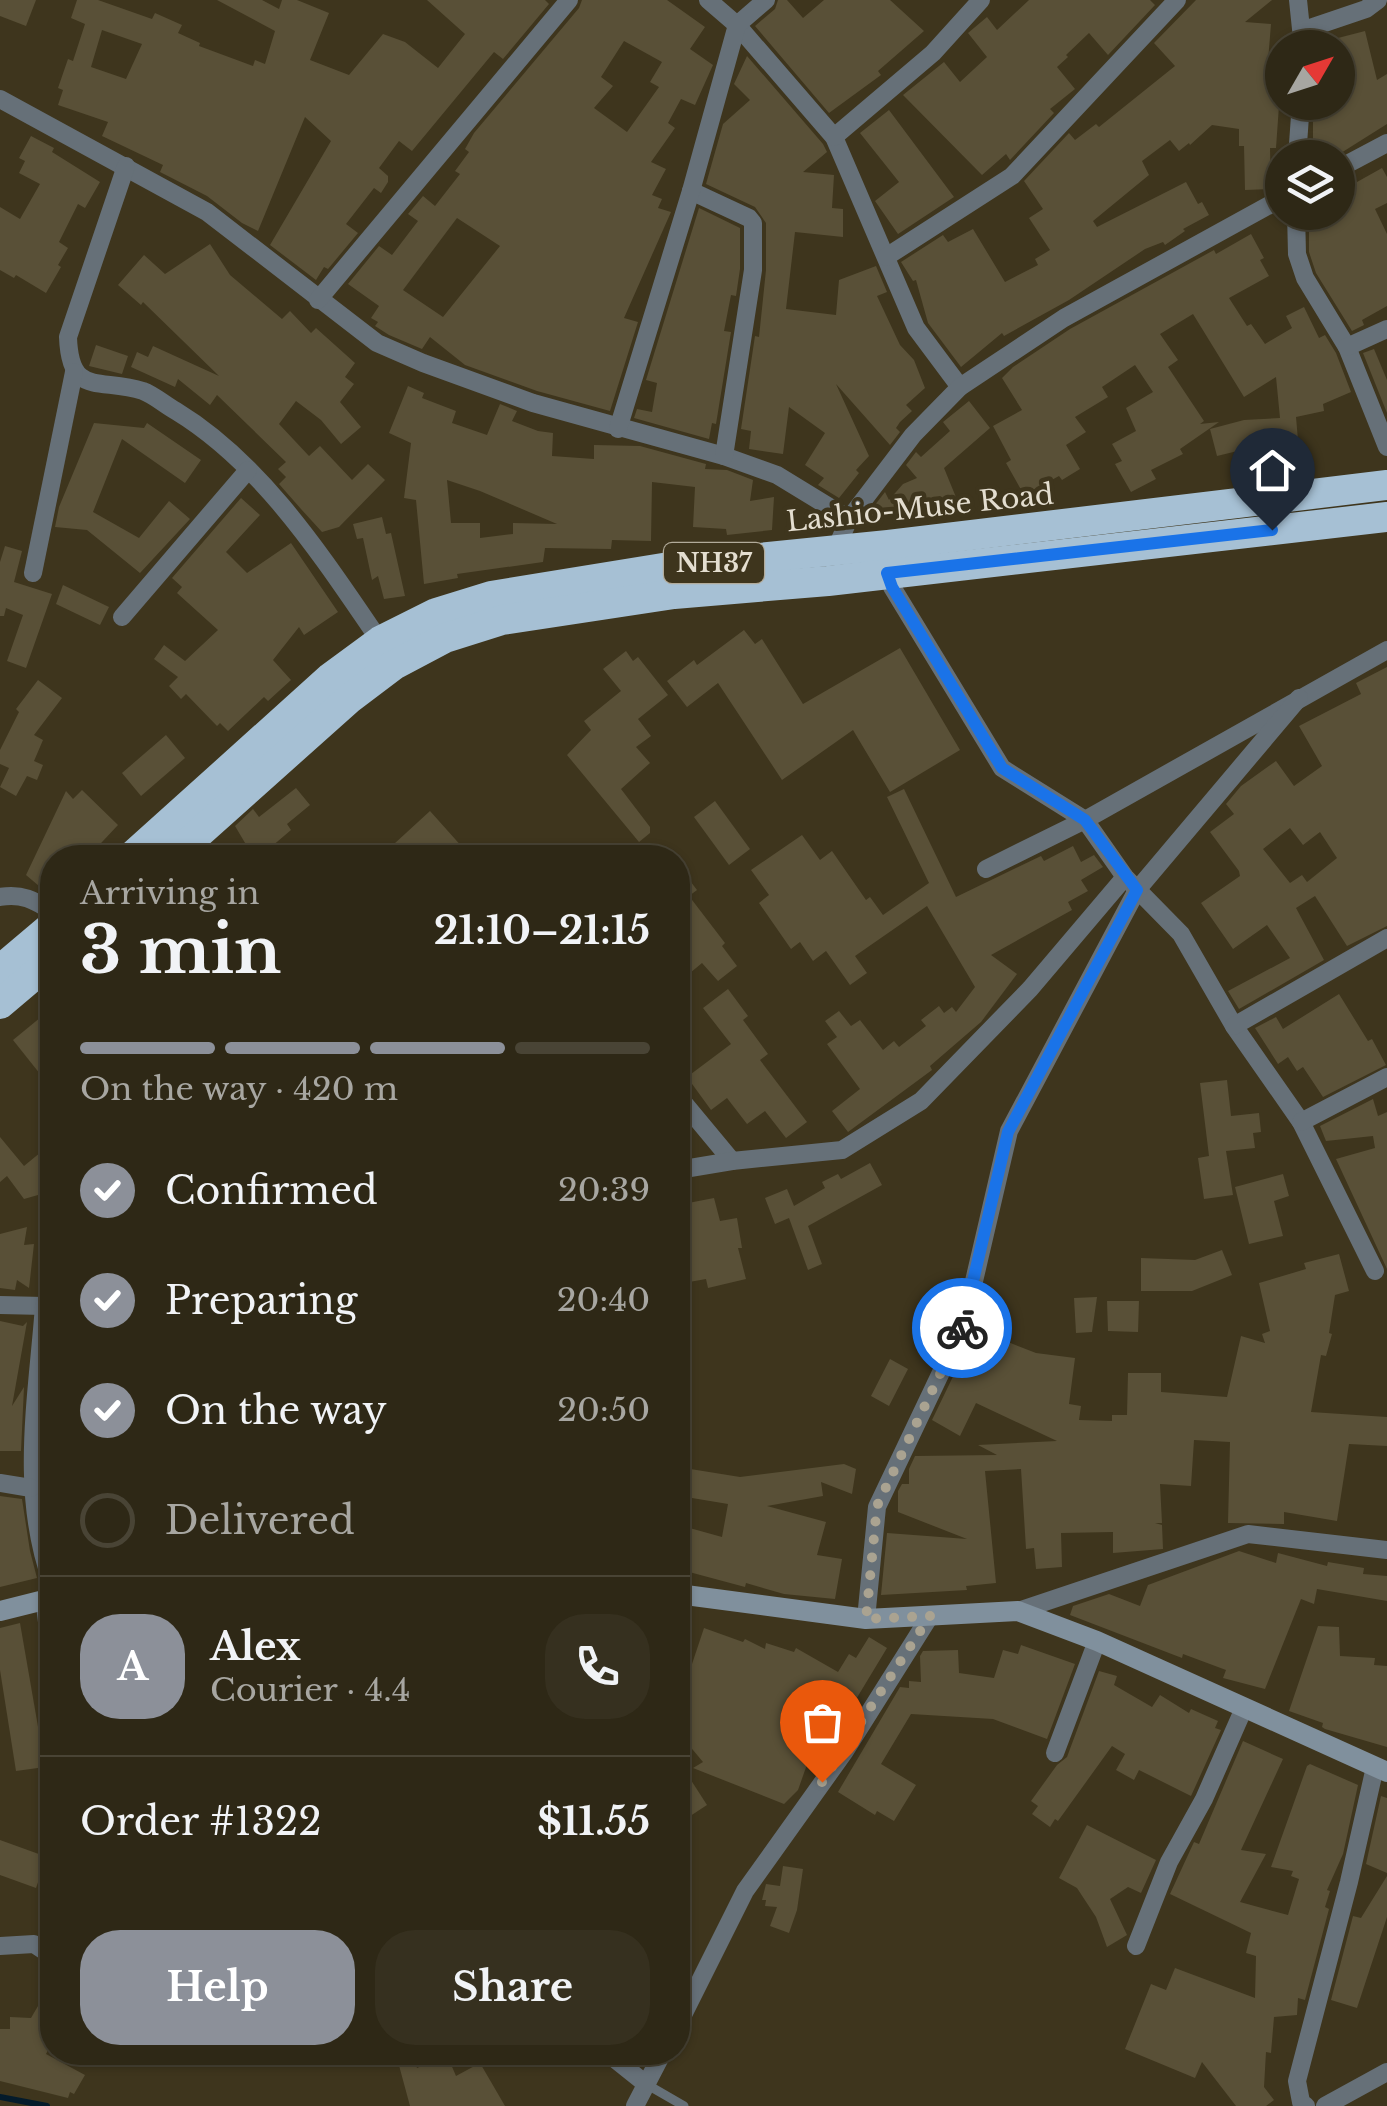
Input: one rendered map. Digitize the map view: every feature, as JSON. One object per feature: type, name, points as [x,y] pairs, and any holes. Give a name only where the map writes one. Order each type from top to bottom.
[{"type":"highway","name":"Lashio-Muse Road","points":[[144,845],[331,677],[380,640],[436,613],[491,596],[669,567],[1387,484]]},
{"type":"highway","name":"NH37","points":[[185,845],[394,664],[445,638],[502,620],[674,594],[828,581],[1387,517]]},
{"type":"highway","points":[[0,970],[40,936]]},
{"type":"highway","points":[[0,1004],[40,970]]},
{"type":"street","points":[[318,300],[569,0]]},
{"type":"street","points":[[708,0],[737,25],[834,137],[916,328],[960,387]]},
{"type":"street","points":[[618,429],[737,25],[766,0]]},
{"type":"street","points":[[834,137],[934,52],[981,0]]},
{"type":"street","points":[[886,257],[1012,176],[1176,0]]},
{"type":"street","points":[[1298,0],[1302,30]]},
{"type":"street","points":[[1322,30],[1378,0]]},
{"type":"street","points":[[0,99],[207,212],[377,342],[422,363],[618,429],[724,456],[776,475],[849,518]]},
{"type":"street","points":[[1355,160],[1387,142]]},
{"type":"street","points":[[126,166],[68,338],[68,361],[84,380],[144,392],[195,422],[248,470],[318,551],[380,640]]},
{"type":"street","points":[[691,191],[750,218],[753,223],[754,270],[724,456]]},
{"type":"street","points":[[835,550],[849,518],[913,435],[960,387],[1064,318],[1265,207]]},
{"type":"street","points":[[1296,230],[1297,254],[1305,278],[1347,347],[1387,447]]},
{"type":"street","points":[[1347,347],[1387,329]]},
{"type":"street","points":[[32,573],[74,372]]},
{"type":"street","points":[[122,617],[248,470]]},
{"type":"street","points":[[887,573],[1002,768],[1085,820],[1131,883],[1181,934],[1234,1026],[1301,1122],[1374,1270]]},
{"type":"street","points":[[986,869],[1085,820],[1387,650]]},
{"type":"street","points":[[690,1168],[842,1150],[921,1101],[1131,883],[1299,698]]},
{"type":"street","points":[[866,1619],[877,1506],[964,1324],[1008,1132],[1131,883]]},
{"type":"street","points":[[0,897],[14,894],[40,906]]},
{"type":"street","points":[[1234,1026],[1387,938]]},
{"type":"street","points":[[1301,1122],[1387,1077]]},
{"type":"street","points":[[690,1110],[732,1161]]},
{"type":"street","points":[[0,1305],[40,1309]]},
{"type":"street","points":[[40,1394],[31,1488],[40,1536]]},
{"type":"street","points":[[0,1483],[31,1488]]},
{"type":"street","points":[[690,1596],[866,1619],[1018,1611],[1248,1534],[1387,1550]]},
{"type":"street","points":[[0,1611],[40,1601]]},
{"type":"street","points":[[1018,1611],[1096,1641],[1381,1769],[1297,2082],[1302,2105]]},
{"type":"street","points":[[690,2001],[745,1891],[845,1751],[930,1616]]},
{"type":"street","points":[[1056,1754],[1096,1641]]},
{"type":"street","points":[[1136,1946],[1169,1862],[1204,1798],[1244,1708]]},
{"type":"street","points":[[0,1946],[34,1944],[40,1948]]},
{"type":"street","points":[[622,2065],[646,2084]]},
{"type":"street","points":[[636,2106],[656,2065]]},
{"type":"street","points":[[1325,2106],[1387,2072]]},
{"type":"lane","points":[[646,2084],[684,2106]]},
{"type":"building","points":[[0,0],[36,0],[26,26],[0,16]]},
{"type":"building","points":[[77,0],[98,0],[152,19],[155,13],[182,25],[178,33],[200,43],[199,46],[253,66],[255,60],[265,64],[275,31],[217,0],[262,0],[279,9],[282,0],[297,0],[329,13],[310,60],[349,75],[383,34],[405,42],[438,68],[465,34],[427,0],[545,0],[549,4],[503,59],[494,52],[412,151],[399,141],[379,168],[388,176],[381,193],[374,188],[346,224],[358,233],[316,280],[270,245],[331,141],[305,117],[258,231],[207,196],[160,172],[163,165],[102,136],[108,122],[58,105],[63,90],[58,88],[68,59],[73,61],[85,24],[71,18]],"holes":[[[102,30],[142,44],[126,79],[91,67]]]},
{"type":"building","points":[[582,0],[667,0],[705,27],[690,49],[713,65],[695,105],[681,99],[668,123],[675,128],[651,162],[666,169],[652,195],[662,199],[658,208],[671,212],[624,318],[638,322],[610,411],[537,391],[465,365],[430,337],[422,349],[389,335],[375,326],[378,322],[371,318],[379,306],[348,284],[379,246],[392,255],[418,221],[408,214],[423,196],[435,206],[460,174],[455,171],[469,152],[465,149],[474,133]],"holes":[[[624,41],[662,62],[650,82],[659,87],[627,132],[594,108],[613,86],[601,77]],[[457,218],[500,246],[443,317],[403,290]]]},
{"type":"building","points":[[778,0],[787,0],[803,18],[824,0],[890,0],[924,31],[878,71],[881,75],[829,113],[755,26],[775,9]]},
{"type":"building","points":[[1029,0],[1150,0],[1155,5],[1108,55],[1089,33],[1066,55],[1057,67],[1075,89],[1050,109],[1054,113],[1010,160],[1006,154],[982,175],[903,95],[944,62],[960,82],[987,57],[968,33],[987,17],[997,30]]},
{"type":"building","points":[[1196,0],[1272,0],[1245,22],[1271,24],[1271,30],[1265,30],[1265,120],[1278,120],[1277,140],[1265,140],[1265,189],[1245,190],[1244,146],[1239,146],[1239,129],[1212,125],[1179,151],[1170,140],[1142,161],[1149,175],[1093,221],[1097,227],[1186,182],[1209,215],[1183,229],[1165,245],[1163,242],[1145,249],[1069,300],[1004,336],[1002,333],[961,367],[928,323],[916,280],[901,262],[943,235],[948,242],[973,229],[1005,282],[1038,265],[1035,259],[1050,250],[1029,218],[1043,209],[1024,181],[1069,133],[1075,140],[1096,124],[1099,127],[1175,66],[1154,43]]},
{"type":"building","points":[[1365,31],[1377,80],[1387,74],[1387,124],[1355,144],[1355,140],[1313,140],[1313,120],[1355,120],[1355,34]]},
{"type":"building","points":[[747,56],[823,144],[827,152],[803,172],[834,175],[832,208],[843,209],[843,237],[795,232],[786,309],[836,315],[839,280],[876,266],[887,292],[877,296],[900,345],[914,360],[925,388],[906,405],[912,411],[896,428],[900,432],[890,445],[836,384],[869,456],[839,498],[818,485],[824,478],[805,465],[825,433],[789,407],[783,454],[749,449],[751,431],[741,429],[755,336],[759,337],[766,223],[755,207],[706,184],[723,124],[750,100],[734,84]]},
{"type":"building","points":[[889,110],[954,197],[898,234],[875,201],[899,182],[860,133]]},
{"type":"building","points":[[31,136],[100,182],[85,208],[78,204],[59,242],[68,248],[46,293],[0,270],[0,207],[20,219],[40,184],[19,173],[25,161],[19,158]]},
{"type":"building","points":[[1382,168],[1387,177],[1387,203],[1375,209],[1387,234],[1387,306],[1362,320],[1364,325],[1352,331],[1316,273],[1309,252],[1309,230],[1355,230],[1355,178],[1357,182]]},
{"type":"building","points":[[699,208],[740,228],[736,296],[731,295],[724,331],[731,332],[716,424],[712,423],[709,439],[634,418],[637,409],[652,412],[657,383],[646,380]]},
{"type":"building","points":[[1251,234],[1269,276],[1229,298],[1247,326],[1251,324],[1265,344],[1292,328],[1286,316],[1304,307],[1319,338],[1325,335],[1336,353],[1351,392],[1323,404],[1324,411],[1296,417],[1298,440],[1249,443],[1250,448],[1217,456],[1210,429],[1244,420],[1280,418],[1276,377],[1244,397],[1193,314],[1160,334],[1178,360],[1168,367],[1204,421],[1200,424],[1219,422],[1180,449],[1183,454],[1151,470],[1156,479],[1131,492],[1115,464],[1122,461],[1112,444],[1136,431],[1126,408],[1153,392],[1135,365],[1102,387],[1108,397],[1075,417],[1086,432],[1066,445],[1080,469],[1024,495],[1006,463],[1011,460],[993,426],[1022,410],[1002,378],[1070,329],[1214,250],[1216,254]]},
{"type":"building","points":[[210,244],[230,275],[282,319],[290,311],[311,333],[316,328],[355,363],[345,377],[354,384],[340,402],[361,427],[341,444],[321,420],[296,401],[279,424],[309,456],[320,446],[352,480],[368,464],[385,480],[339,527],[322,532],[279,484],[286,477],[278,469],[286,462],[217,395],[210,405],[178,379],[175,387],[131,367],[137,352],[148,357],[153,346],[219,376],[143,302],[141,305],[118,285],[144,255],[165,274]]},
{"type":"building","points":[[96,345],[128,356],[122,374],[89,366]]},
{"type":"building","points":[[1374,349],[1387,380],[1387,413],[1363,353]]},
{"type":"building","points":[[408,386],[424,393],[422,398],[456,411],[452,423],[487,435],[500,404],[517,411],[512,421],[553,433],[552,456],[594,459],[594,445],[640,446],[706,464],[705,469],[727,470],[753,480],[750,501],[774,497],[772,530],[727,535],[726,529],[693,527],[695,487],[652,482],[651,541],[612,540],[611,549],[545,548],[543,562],[457,574],[458,578],[424,584],[416,500],[404,498],[411,443],[389,433]],"holes":[[[447,480],[557,524],[513,523],[513,534],[480,538],[480,523],[451,523]]]},
{"type":"building","points":[[969,401],[990,428],[944,468],[960,507],[873,520],[871,510],[885,492],[889,500],[903,484],[917,478],[906,465],[916,452],[921,457],[950,431],[943,422]]},
{"type":"building","points":[[94,423],[144,428],[147,423],[201,460],[185,483],[122,439],[93,512],[139,538],[169,501],[190,519],[140,573],[87,530],[55,527],[59,507]]},
{"type":"building","points":[[241,498],[260,515],[226,552],[247,573],[291,543],[338,612],[304,635],[299,627],[273,660],[291,680],[268,701],[264,697],[228,731],[220,723],[217,726],[186,694],[181,699],[169,686],[178,677],[154,659],[164,645],[185,661],[218,630],[177,593],[182,587],[172,578]]},
{"type":"building","points":[[382,517],[386,534],[391,533],[405,596],[384,599],[378,576],[372,580],[363,538],[357,539],[353,524]]},
{"type":"building","points":[[5,546],[22,551],[14,582],[52,594],[26,668],[7,661],[23,615],[6,608],[4,616],[0,616],[0,562]]},
{"type":"building","points":[[63,585],[109,607],[100,625],[56,604]]},
{"type":"building","points":[[744,630],[755,644],[762,639],[803,704],[900,648],[960,750],[890,792],[853,730],[782,780],[718,683],[687,707],[667,681],[694,660],[697,665]]},
{"type":"building","points":[[626,651],[633,661],[638,657],[668,695],[638,719],[651,736],[636,747],[650,763],[621,789],[650,827],[650,833],[639,842],[567,755],[591,730],[584,721],[621,691],[603,669]]},
{"type":"building","points":[[1387,667],[1387,926],[1347,946],[1315,896],[1296,908],[1324,960],[1239,1009],[1228,991],[1290,958],[1267,925],[1233,949],[1201,903],[1240,876],[1210,832],[1234,814],[1226,804],[1241,786],[1276,761],[1294,786],[1322,766],[1299,726],[1361,694],[1356,683]],"holes":[[[1290,828],[1303,845],[1320,832],[1337,858],[1307,882],[1302,875],[1290,883],[1263,849]]]},
{"type":"building","points":[[38,680],[62,698],[34,735],[43,740],[34,761],[43,765],[37,780],[27,776],[16,796],[0,787],[9,768],[0,764],[0,750],[19,712],[16,709]]},
{"type":"building","points":[[166,735],[185,758],[141,796],[122,773]]},
{"type":"building","points":[[296,788],[310,805],[287,824],[291,830],[273,845],[246,845],[235,826],[253,809],[259,817]]},
{"type":"building","points":[[904,789],[956,897],[1041,856],[1044,861],[1073,846],[1081,862],[1094,855],[1103,867],[1081,880],[1088,891],[1068,902],[1072,910],[991,955],[1017,974],[981,1022],[930,1066],[932,1070],[848,1132],[832,1111],[860,1089],[827,1044],[837,1037],[825,1021],[839,1011],[851,1026],[860,1020],[883,1050],[894,1041],[899,1047],[926,1026],[921,1020],[939,1006],[944,1013],[952,1007],[956,1012],[975,987],[927,906],[855,956],[867,973],[850,985],[826,951],[813,961],[800,942],[791,949],[759,903],[769,895],[751,870],[802,835],[820,860],[832,851],[866,900],[870,897],[883,915],[929,883],[887,797]]},
{"type":"building","points":[[82,790],[118,825],[99,845],[40,845],[66,791],[73,799]]},
{"type":"building","points":[[715,801],[750,849],[729,865],[694,817]]},
{"type":"building","points":[[430,811],[460,845],[395,845]]},
{"type":"building","points":[[40,846],[40,887],[26,875]]},
{"type":"building","points":[[690,897],[725,943],[722,946],[737,966],[718,981],[702,963],[690,973]]},
{"type":"building","points":[[728,989],[748,1016],[743,1020],[768,1054],[760,1060],[807,1122],[786,1138],[765,1111],[747,1124],[727,1098],[711,1110],[690,1081],[690,1075],[731,1044],[703,1008]]},
{"type":"building","points":[[1339,994],[1386,1065],[1323,1097],[1303,1067],[1297,1071],[1288,1057],[1278,1064],[1255,1028],[1276,1017],[1283,1029]]},
{"type":"building","points":[[40,1018],[40,1074],[13,1040]]},
{"type":"building","points":[[1227,1080],[1231,1116],[1259,1113],[1261,1132],[1253,1133],[1255,1148],[1226,1151],[1233,1195],[1204,1199],[1198,1158],[1209,1156],[1200,1083]]},
{"type":"building","points":[[1373,1099],[1378,1116],[1387,1112],[1387,1269],[1336,1159],[1375,1148],[1373,1136],[1326,1141],[1320,1126]]},
{"type":"building","points":[[0,1137],[24,1166],[40,1153],[40,1194],[24,1199],[7,1176],[0,1182]]},
{"type":"building","points":[[870,1163],[882,1185],[808,1226],[822,1264],[808,1270],[789,1218],[775,1224],[765,1198],[787,1189],[794,1206],[825,1188],[822,1182],[838,1174],[841,1179]]},
{"type":"building","points":[[1283,1174],[1289,1196],[1274,1201],[1283,1236],[1249,1244],[1235,1187]]},
{"type":"building","points":[[714,1198],[720,1221],[737,1218],[742,1248],[738,1248],[746,1279],[708,1288],[706,1279],[690,1282],[690,1203]]},
{"type":"building","points":[[27,1227],[24,1245],[34,1244],[29,1288],[17,1280],[15,1290],[0,1288],[0,1234]]},
{"type":"building","points":[[1222,1250],[1232,1275],[1192,1291],[1141,1291],[1141,1258],[1195,1260]]},
{"type":"building","points":[[1339,1254],[1349,1291],[1335,1295],[1329,1333],[1332,1334],[1326,1356],[1321,1355],[1311,1412],[1387,1417],[1387,1446],[1349,1444],[1337,1521],[1284,1512],[1284,1524],[1228,1523],[1230,1442],[1194,1440],[1191,1486],[1160,1484],[1162,1523],[1155,1523],[1162,1525],[1163,1549],[1113,1553],[1113,1532],[1061,1533],[1062,1567],[1036,1569],[1034,1548],[1026,1549],[1021,1469],[985,1471],[996,1583],[966,1586],[967,1590],[881,1595],[887,1533],[967,1539],[898,1512],[898,1491],[902,1484],[909,1484],[909,1469],[915,1456],[997,1455],[978,1445],[1057,1441],[976,1403],[960,1436],[932,1420],[975,1331],[1036,1353],[1075,1358],[1069,1404],[1081,1406],[1079,1420],[1112,1421],[1112,1415],[1127,1415],[1128,1373],[1161,1373],[1161,1392],[1227,1397],[1241,1336],[1265,1343],[1262,1334],[1270,1331],[1259,1283],[1306,1269],[1304,1263]]},
{"type":"building","points":[[1097,1297],[1092,1332],[1076,1333],[1074,1298]]},
{"type":"building","points":[[1107,1301],[1139,1301],[1138,1332],[1108,1331]]},
{"type":"building","points":[[0,1321],[23,1326],[27,1322],[12,1406],[24,1387],[21,1451],[0,1451]]},
{"type":"building","points":[[890,1359],[908,1369],[889,1406],[871,1396]]},
{"type":"building","points":[[844,1464],[856,1469],[852,1494],[821,1482],[823,1496],[767,1506],[826,1522],[817,1555],[842,1559],[835,1599],[784,1594],[746,1583],[745,1587],[690,1572],[690,1528],[722,1537],[728,1504],[692,1498],[690,1508],[690,1469],[740,1477]]},
{"type":"building","points":[[0,1496],[22,1499],[37,1578],[0,1587]]},
{"type":"building","points":[[1239,1551],[1276,1563],[1278,1553],[1327,1566],[1328,1562],[1364,1568],[1363,1574],[1387,1576],[1387,1601],[1317,1589],[1314,1604],[1301,1599],[1265,1689],[1223,1678],[1226,1670],[1183,1654],[1182,1658],[1070,1615],[1073,1606],[1109,1594],[1140,1606],[1148,1585]]},
{"type":"building","points":[[20,1623],[40,1738],[40,1768],[16,1771],[0,1670],[0,1628]]},
{"type":"building","points":[[1318,1626],[1339,1627],[1340,1656],[1375,1658],[1374,1665],[1387,1666],[1387,1747],[1325,1729],[1323,1723],[1289,1711]]},
{"type":"building","points":[[704,1628],[765,1649],[766,1643],[794,1652],[796,1648],[838,1672],[849,1654],[856,1658],[869,1637],[887,1648],[829,1744],[816,1739],[798,1790],[784,1804],[693,1768],[703,1762],[690,1746],[690,1670]]},
{"type":"building","points":[[1021,1645],[1075,1664],[1047,1739],[993,1719],[911,1714],[881,1764],[916,1785],[894,1821],[877,1811],[875,1815],[838,1792],[900,1687],[909,1688],[909,1681],[921,1682],[923,1651],[958,1650],[959,1673],[994,1678],[1003,1650],[1018,1654]]},
{"type":"building","points":[[1099,1671],[1117,1676],[1114,1685],[1152,1707],[1160,1695],[1189,1713],[1191,1709],[1218,1721],[1215,1728],[1221,1730],[1191,1796],[1139,1770],[1134,1780],[1116,1770],[1125,1754],[1112,1746],[1050,1827],[1032,1814],[1038,1806],[1031,1801],[1067,1757]]},
{"type":"building","points":[[1243,1741],[1283,1759],[1241,1850],[1266,1854],[1240,1902],[1288,1915],[1299,1879],[1291,1876],[1293,1871],[1271,1867],[1307,1766],[1358,1785],[1343,1854],[1327,1890],[1330,1891],[1325,1907],[1329,1909],[1305,2000],[1298,1998],[1297,2015],[1274,2017],[1264,2087],[1274,2100],[1266,2106],[1236,2106],[1202,2062],[1195,2078],[1125,2049],[1151,1984],[1166,1990],[1175,1968],[1255,1998],[1256,1956],[1246,1953],[1251,1933],[1170,1894],[1194,1842],[1199,1844]]},
{"type":"building","points":[[690,1779],[707,1805],[690,1816]]},
{"type":"building","points":[[1381,1796],[1387,1798],[1387,1873],[1366,1864]]},
{"type":"building","points":[[1087,1825],[1156,1860],[1141,1893],[1128,1887],[1110,1899],[1127,1935],[1107,1947],[1096,1917],[1077,1888],[1059,1878]]},
{"type":"building","points":[[0,1840],[40,1854],[36,1888],[0,1875]]},
{"type":"building","points":[[783,1866],[803,1869],[789,1933],[770,1926],[777,1907],[765,1906],[766,1900],[762,1900],[766,1884],[780,1886]]},
{"type":"building","points":[[1387,1876],[1387,1917],[1357,2008],[1331,2000],[1353,1916],[1361,1918]]},
{"type":"building","points":[[40,2003],[40,2065],[66,2065],[85,2075],[68,2098],[0,2081],[0,2029],[10,2029],[10,2017],[31,2018]]},
{"type":"building","points":[[399,2065],[417,2068],[451,2065],[456,2076],[481,2065],[505,2106],[410,2106]]},
{"type":"waterway","points":[[0,2097],[47,2106]]},
{"type":"way so far","points":[[822,1782],[930,1616],[866,1619],[877,1506],[962,1328]]},
{"type":"route","points":[[962,1328],[1008,1132],[1137,890],[1085,820],[1002,768],[887,573],[1272,530]]}]
